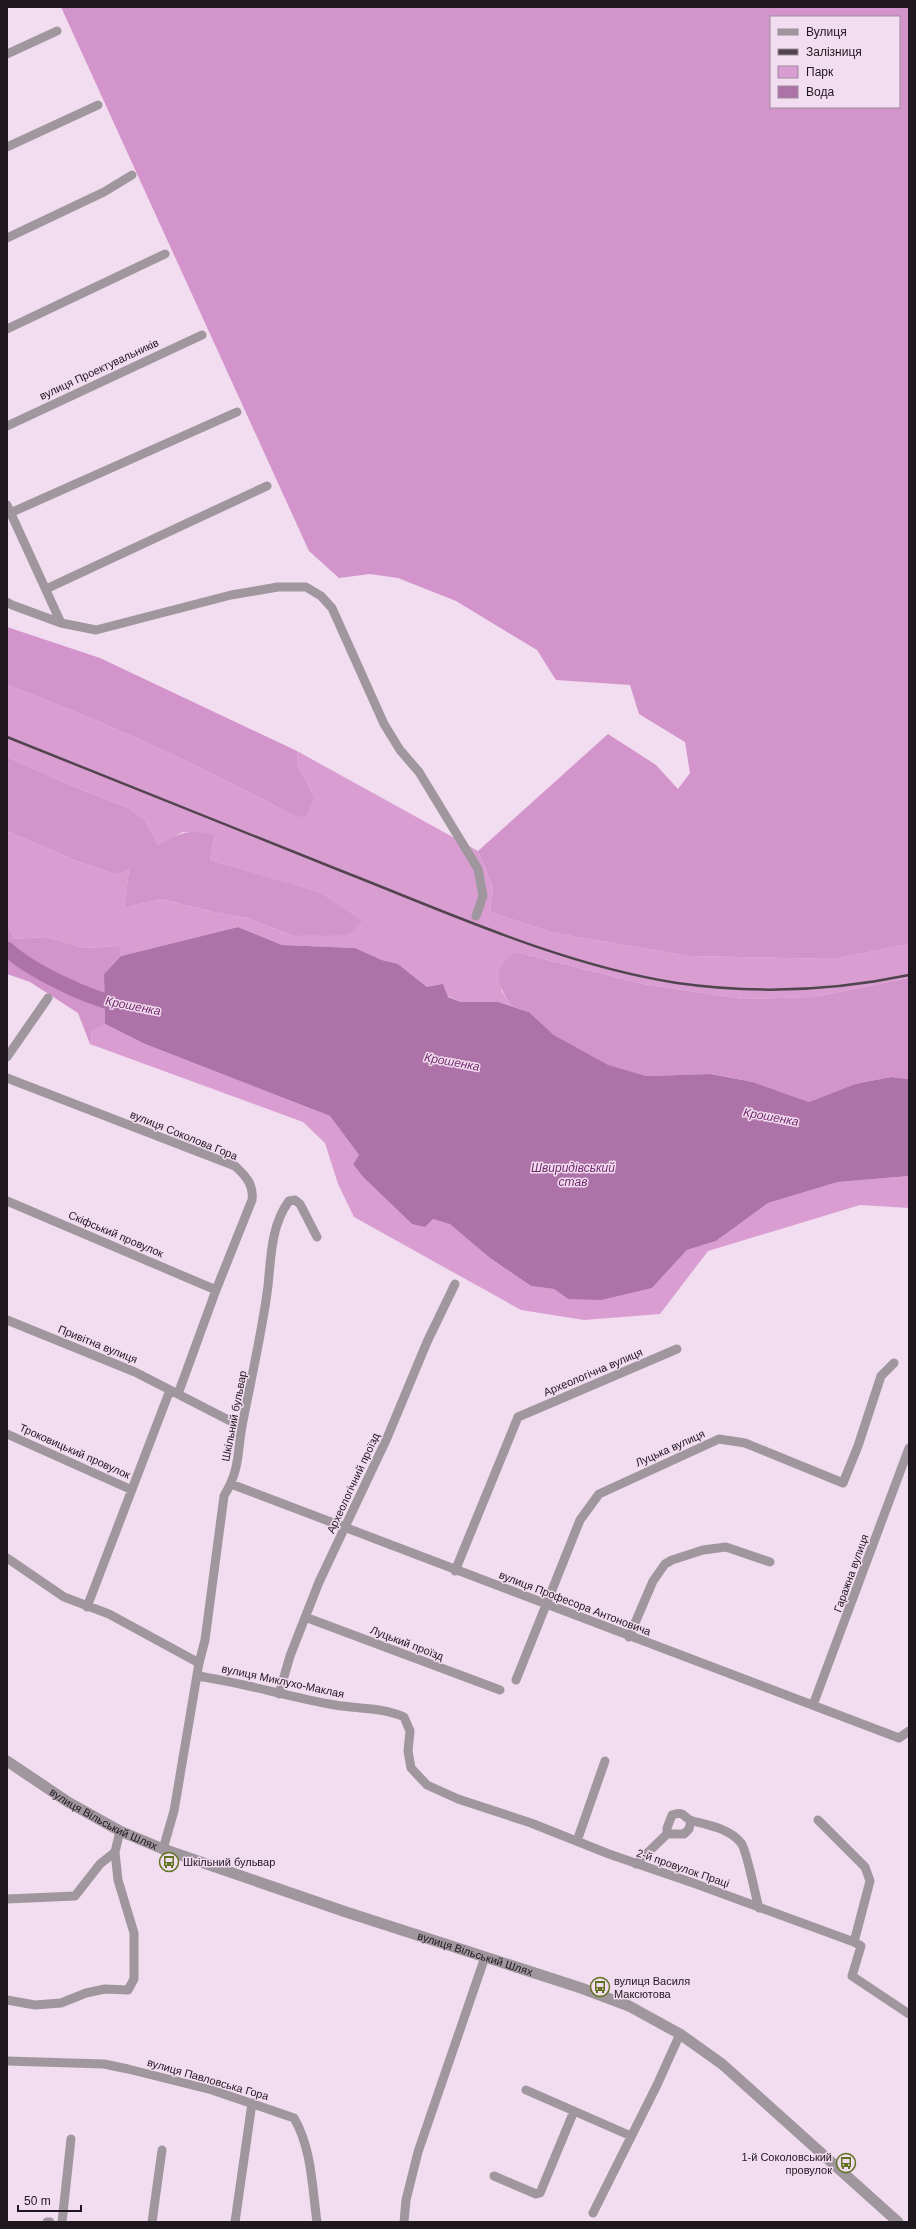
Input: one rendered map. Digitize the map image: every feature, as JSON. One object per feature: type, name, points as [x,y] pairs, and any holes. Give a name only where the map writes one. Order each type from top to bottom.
[{"type":"street","points":[[7,54],[57,31]]},
{"type":"street","points":[[7,147],[98,105]]},
{"type":"street","points":[[7,238],[104,192],[132,175]]},
{"type":"street","points":[[7,329],[165,254]]},
{"type":"street","name":"вулиця Проектувальників","points":[[7,426],[202,335]]},
{"type":"street","points":[[61,623],[9,509],[237,412]]},
{"type":"street","points":[[46,589],[267,486]]},
{"type":"street","points":[[7,602],[12,606],[61,623],[96,630],[231,595],[278,587],[306,587],[321,596],[332,608],[384,724],[400,750],[419,772],[478,869],[483,896],[476,916]]},
{"type":"street","points":[[7,1057],[48,998]]},
{"type":"street","name":"вулиця Соколова Гора","points":[[7,1078],[235,1166],[242,1172],[253,1190],[252,1200],[174,1392],[132,1490],[87,1607]]},
{"type":"street","name":"Шкільний бульвар","points":[[162,1849],[174,1811],[199,1663],[205,1640],[224,1496],[231,1484],[239,1460],[242,1427],[255,1368],[268,1286],[271,1246],[284,1208],[289,1201],[295,1200],[300,1204],[317,1237]]},
{"type":"street","name":"Скіфський провулок","points":[[7,1201],[216,1290]]},
{"type":"street","name":"Археологічний проїзд","points":[[279,1694],[290,1656],[319,1582],[346,1528],[387,1438],[427,1342],[455,1284]]},
{"type":"street","name":"Привітна вулиця","points":[[7,1320],[135,1372],[174,1392]]},
{"type":"street","name":"Археологічна вулиця","points":[[455,1571],[518,1417],[677,1349]]},
{"type":"street","name":"Луцька вулиця","points":[[516,1680],[545,1604],[580,1520],[599,1494],[719,1439],[746,1443],[843,1482],[858,1446],[881,1376],[894,1363]]},
{"type":"street","points":[[174,1392],[242,1427]]},
{"type":"street","name":"Троковицький провулок","points":[[7,1434],[132,1490]]},
{"type":"street","name":"Гаражна вулиця","points":[[814,1705],[909,1448]]},
{"type":"street","name":"вулиця Професора Антоновича","points":[[231,1484],[455,1571],[899,1738],[909,1731]]},
{"type":"street","points":[[629,1637],[653,1581],[665,1564],[672,1560],[703,1550],[726,1547],[770,1562]]},
{"type":"street","points":[[7,1558],[64,1597],[87,1607],[109,1614],[199,1663]]},
{"type":"street","name":"Луцький проїзд","points":[[305,1617],[500,1690]]},
{"type":"street","name":"вулиця Миклухо-Маклая","points":[[198,1676],[337,1705],[392,1711],[404,1717],[410,1731],[408,1751],[411,1768]]},
{"type":"street","name":"вулиця Вільський Шлях","points":[[7,1761],[50,1791],[120,1831],[162,1849],[234,1875],[587,1989],[629,2006],[680,2034],[722,2064],[898,2222]]},
{"type":"street","points":[[577,1841],[605,1761]]},
{"type":"street","name":"2-й провулок Праці","points":[[411,1768],[427,1785],[452,1796],[531,1823],[636,1864],[696,1884],[854,1942]]},
{"type":"street","points":[[667,1834],[667,1828],[672,1815],[678,1813],[685,1814],[691,1821],[721,1829],[742,1843],[759,1908]]},
{"type":"street","points":[[818,1820],[860,1861],[868,1872],[870,1881],[854,1942],[861,1946],[852,1976],[909,2014]]},
{"type":"street","points":[[636,1864],[667,1834],[684,1834],[689,1829],[691,1821]]},
{"type":"street","points":[[7,2000],[35,2005],[61,2003],[105,1989],[128,1990],[134,1979],[134,1933],[118,1880],[115,1852],[120,1831]]},
{"type":"street","points":[[7,1899],[75,1896],[100,1864],[115,1852]]},
{"type":"street","points":[[404,2222],[406,2200],[418,2152],[485,1957]]},
{"type":"street","points":[[593,2213],[657,2085],[680,2034]]},
{"type":"street","name":"вулиця Павловська Гора","points":[[7,2061],[104,2064],[164,2078],[252,2103],[294,2118],[302,2132],[307,2151],[317,2222]]},
{"type":"street","points":[[526,2090],[631,2136]]},
{"type":"street","points":[[235,2222],[252,2103]]},
{"type":"street","points":[[494,2176],[536,2194],[540,2193],[574,2111]]},
{"type":"street","points":[[62,2222],[71,2138]]},
{"type":"street","points":[[152,2222],[162,2150]]},
{"type":"green space","points":[[7,685],[81,714],[189,762],[294,816],[314,796],[298,766],[297,751],[478,851],[493,887],[490,912],[554,933],[689,956],[834,959],[909,944],[909,978],[814,997],[743,999],[643,984],[516,952],[501,990],[511,1006],[498,1002],[461,1002],[427,987],[398,964],[382,960],[355,948],[282,945],[238,927],[121,956],[118,946],[83,948],[47,937],[14,939],[7,923],[7,831],[72,859],[117,875],[129,870],[124,908],[161,899],[213,912],[247,918],[294,936],[348,934],[275,880],[210,860],[215,835],[183,832],[158,845],[145,820],[129,808],[77,788],[7,757]]},
{"type":"green space","points":[[105,1024],[145,1044],[330,1116],[359,1155],[353,1164],[363,1177],[412,1224],[433,1219],[450,1223],[490,1258],[531,1286],[554,1289],[568,1299],[652,1288],[687,1250],[716,1241],[768,1203],[838,1182],[909,1176],[909,1208],[860,1205],[708,1251],[660,1314],[584,1320],[521,1310],[354,1217],[338,1184],[325,1143],[303,1122],[90,1044],[92,1031]]},
{"type":"shaded area","points":[[61,7],[909,7],[909,944],[834,959],[689,956],[554,933],[490,912],[493,887],[478,851],[608,734],[656,765],[678,789],[690,773],[685,742],[639,714],[630,685],[556,680],[537,650],[456,601],[398,578],[370,574],[339,578],[309,551]]},
{"type":"shaded area","points":[[7,627],[100,658],[297,751],[298,766],[314,796],[306,817],[294,816],[189,762],[81,714],[7,685]]},
{"type":"shaded area","points":[[7,757],[77,788],[129,808],[145,820],[158,845],[173,837],[185,833],[198,832],[215,835],[210,860],[320,893],[362,921],[348,935],[294,936],[247,918],[213,912],[161,899],[124,908],[129,870],[117,875],[72,859],[7,831]]},
{"type":"shaded area","points":[[7,923],[14,939],[47,937],[83,948],[119,946],[121,956],[104,974],[105,1024],[92,1031],[90,1044],[78,1013],[30,982],[7,974]]},
{"type":"shaded area","points":[[516,952],[643,984],[743,999],[814,997],[909,978],[909,1079],[891,1077],[855,1084],[809,1102],[753,1082],[712,1074],[646,1076],[608,1066],[554,1035],[529,1012],[511,1006],[502,990],[499,977],[503,964]]},
{"type":"water","name":"Швиридівський став","points":[[238,927],[282,945],[355,948],[382,960],[398,964],[427,987],[443,984],[448,997],[461,1002],[498,1002],[529,1012],[554,1035],[608,1065],[646,1076],[711,1074],[753,1082],[809,1102],[855,1084],[891,1077],[909,1079],[909,1176],[838,1182],[768,1203],[716,1241],[687,1250],[652,1288],[601,1300],[568,1299],[554,1289],[531,1286],[490,1258],[450,1224],[433,1219],[425,1227],[412,1224],[363,1177],[353,1164],[359,1155],[330,1116],[145,1044],[105,1024],[104,974],[121,956]]},
{"type":"waterway","name":"Крошенка","points":[[7,949],[31,967],[63,984],[96,998],[125,1006]]},
{"type":"railway","points":[[7,737],[505,936],[590,964],[634,975],[677,983],[735,989],[764,990],[852,985],[909,975]]},
{"type":"place","name":"Шкільний бульвар","points":[[169,1862]]},
{"type":"place","name":"вулиця Василя Максютова","points":[[600,1987]]},
{"type":"place","name":"1-й Соколовський провулок","points":[[846,2163]]}]
